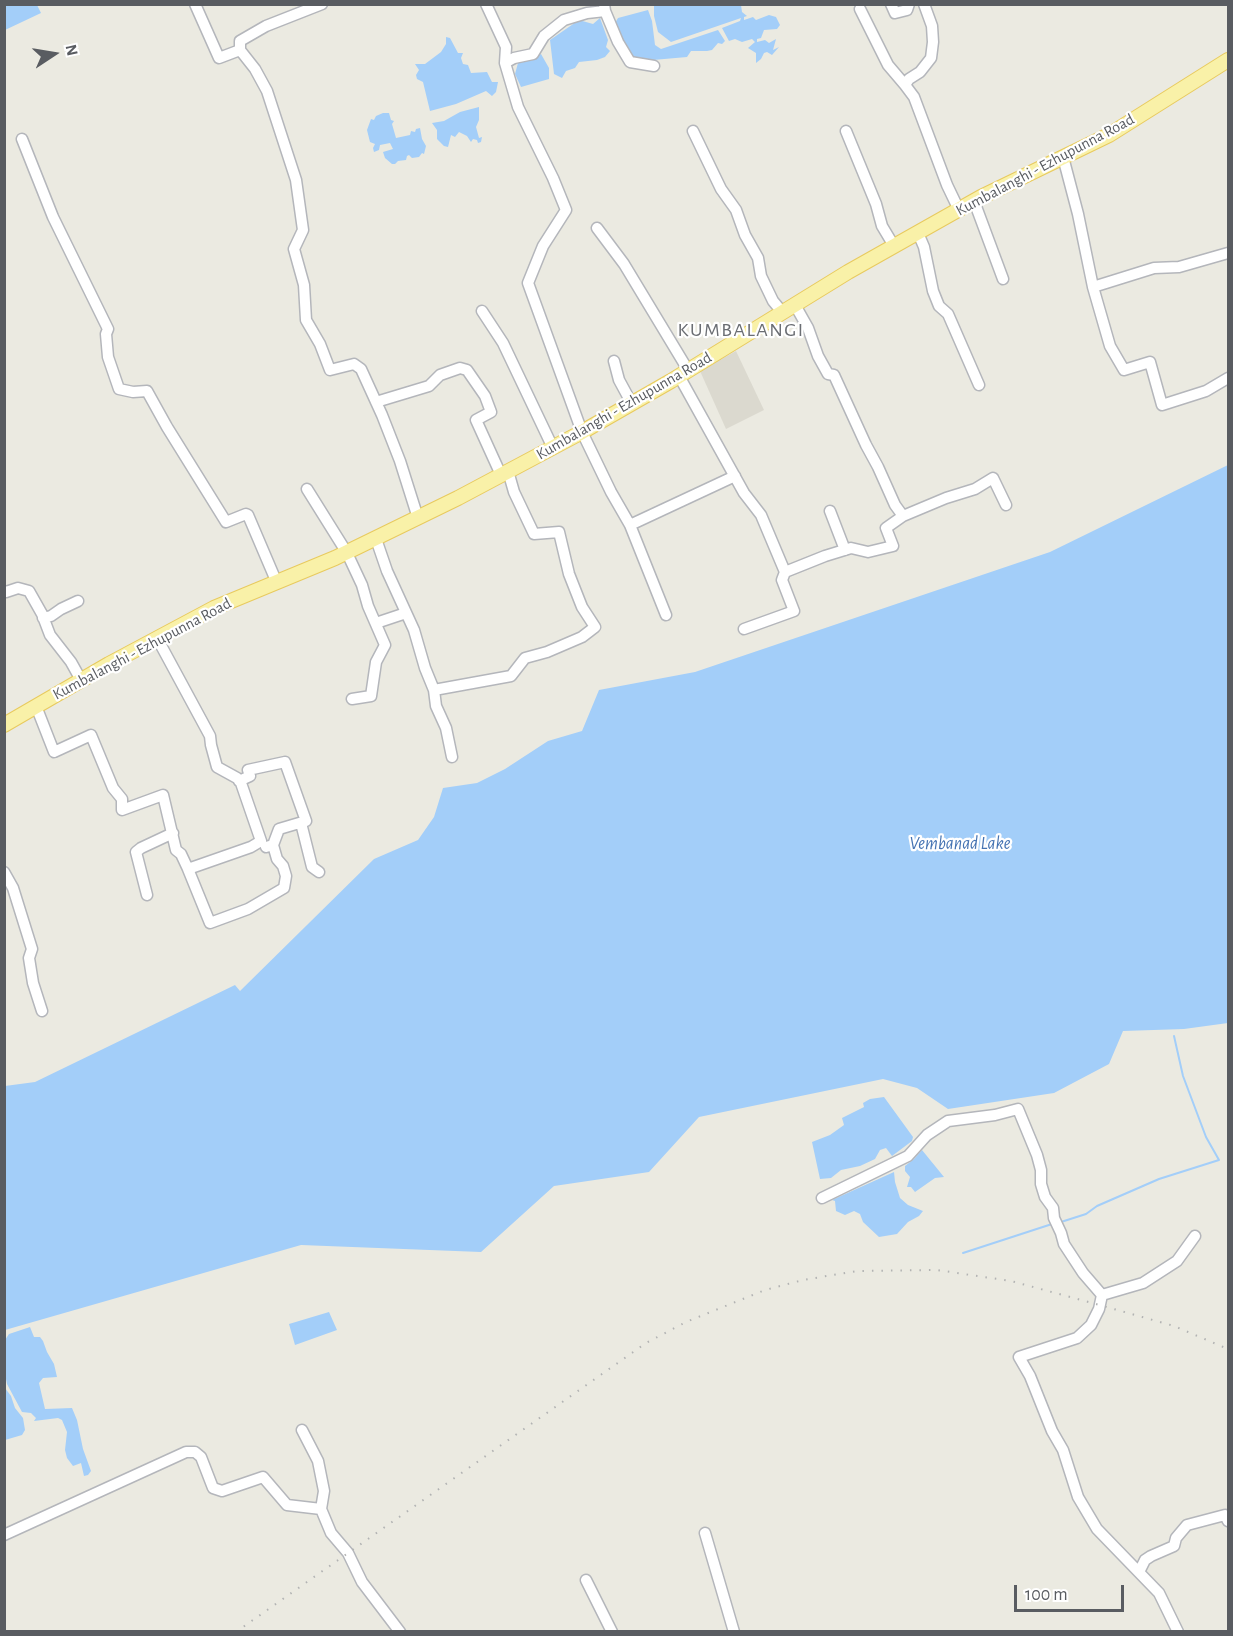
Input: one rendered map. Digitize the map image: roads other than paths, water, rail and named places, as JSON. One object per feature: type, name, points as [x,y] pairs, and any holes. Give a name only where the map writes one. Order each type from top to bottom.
[{"type":"main road","name":"Kumbalanghi - Ezhupunna Road","points":[[6,720],[36,706],[214,608],[376,539],[553,448],[632,404],[894,246],[974,201],[1108,135],[1228,60]]},
{"type":"street","points":[[195,4],[219,58],[240,50]]},
{"type":"street","points":[[322,4],[266,26],[240,41],[240,50],[255,69],[267,91],[296,180],[303,230],[294,249],[304,285],[306,320],[320,344],[330,370],[354,364],[361,369],[400,461],[418,518]]},
{"type":"street","points":[[486,4],[506,47],[505,63],[518,107],[566,210],[543,246],[528,283],[582,432],[630,525],[666,615]]},
{"type":"street","points":[[891,4],[896,14],[907,10],[909,4]]},
{"type":"street","points":[[905,85],[909,79],[920,72],[930,58],[933,42],[932,26],[924,4]]},
{"type":"street","points":[[505,63],[514,58],[533,54],[544,36],[564,20],[605,8],[618,42],[630,62],[654,66]]},
{"type":"street","points":[[860,9],[888,65],[914,97],[947,185],[959,210]]},
{"type":"street","points":[[693,131],[721,189],[736,210],[745,235],[758,258],[761,276],[774,302],[789,309],[808,328],[818,356],[828,374],[834,375],[895,505],[903,516]]},
{"type":"street","points":[[846,131],[876,204],[882,226],[894,246]]},
{"type":"street","points":[[22,139],[53,217],[108,329],[106,334],[108,357],[119,389],[133,392],[147,391],[226,522],[248,515],[277,583]]},
{"type":"street","points":[[1063,157],[1093,287],[1110,346],[1124,370],[1150,362],[1162,405],[1206,391],[1228,378]]},
{"type":"street","points":[[974,201],[1003,279]]},
{"type":"street","points":[[597,228],[624,264],[744,493],[761,515],[785,572],[782,580],[794,611],[744,629]]},
{"type":"street","points":[[918,233],[924,247],[933,291],[939,306],[948,314],[979,385]]},
{"type":"street","points":[[1093,287],[1154,268],[1179,267],[1228,253]]},
{"type":"street","points":[[482,311],[503,343],[553,448]]},
{"type":"street","points":[[614,361],[619,380],[632,404]]},
{"type":"street","points":[[376,402],[429,386],[440,375],[460,368],[466,370],[485,396],[492,412],[476,420],[505,473],[534,534],[559,532],[569,574],[582,607],[595,627],[582,637],[547,652],[525,658],[511,676],[434,690]]},
{"type":"street","points":[[630,525],[735,476]]},
{"type":"street","points":[[785,572],[851,548],[868,552],[892,546],[886,528],[903,516],[975,489],[993,478],[1006,505]]},
{"type":"street","points":[[307,489],[346,553],[362,585],[385,645],[376,662],[371,696],[352,699]]},
{"type":"street","points":[[830,511],[845,550]]},
{"type":"street","points":[[376,539],[434,690],[436,706],[446,728],[452,757]]},
{"type":"street","points":[[4,591],[18,588],[29,591],[44,618],[50,635],[71,662],[81,680]]},
{"type":"street","points":[[44,618],[78,601]]},
{"type":"street","points":[[376,622],[406,613]]},
{"type":"street","points":[[157,638],[210,736],[217,767],[239,781],[260,840],[265,847],[273,845]]},
{"type":"street","points":[[36,706],[54,752],[91,735],[113,788],[122,799],[122,810],[163,795],[176,850],[181,854],[210,922],[248,909],[284,888],[286,876],[273,845],[279,830],[306,821],[285,762],[248,770],[250,776],[239,781]]},
{"type":"street","points":[[301,823],[312,867],[319,872]]},
{"type":"street","points":[[147,895],[136,852],[173,833]]},
{"type":"street","points":[[188,869],[234,855],[260,840]]},
{"type":"street","points":[[4,872],[13,888],[32,949],[29,958],[33,983],[42,1011]]},
{"type":"street","points":[[822,1198],[908,1156],[927,1135],[948,1121],[995,1115],[1018,1109],[1037,1155],[1041,1170],[1041,1184],[1045,1197],[1053,1208],[1064,1244],[1083,1273],[1102,1295]]},
{"type":"street","points":[[1102,1295],[1143,1283],[1177,1261],[1195,1236]]},
{"type":"street","points":[[1102,1295],[1099,1309],[1091,1325],[1077,1338],[1019,1357],[1030,1376],[1052,1431],[1063,1450],[1078,1497],[1097,1529],[1159,1593],[1178,1632]]},
{"type":"street","points":[[302,1430],[318,1461],[324,1491],[321,1509],[331,1533],[348,1553],[362,1582],[400,1632]]},
{"type":"street","points":[[4,1535],[186,1452],[195,1452],[201,1457],[213,1488],[222,1491],[263,1477],[287,1505],[321,1509]]},
{"type":"street","points":[[1138,1572],[1145,1560],[1174,1546],[1176,1538],[1187,1525],[1225,1515],[1228,1521]]},
{"type":"street","points":[[705,1533],[734,1632]]},
{"type":"street","points":[[586,1580],[612,1632]]},
{"type":"water","points":[[4,5],[37,5],[41,13],[5,30]]},
{"type":"water","points":[[654,5],[741,5],[742,12],[747,16],[744,20],[753,17],[756,20],[769,15],[776,17],[780,25],[777,29],[764,30],[757,42],[765,40],[769,43],[776,39],[773,50],[779,47],[772,55],[764,53],[756,63],[756,53],[748,48],[755,42],[752,39],[742,42],[735,39],[729,41],[722,28],[740,21],[741,18],[671,42],[658,32]]},
{"type":"water","points":[[648,10],[655,45],[661,49],[718,30],[725,41],[722,44],[718,43],[712,50],[691,51],[687,57],[653,60],[648,64],[630,58],[615,23],[618,18]]},
{"type":"water","points":[[600,18],[608,40],[606,47],[610,51],[605,57],[597,60],[579,62],[575,68],[566,71],[562,78],[554,74],[550,40],[579,20],[593,24]]},
{"type":"water","points":[[446,37],[450,38],[458,53],[463,53],[461,58],[463,64],[468,65],[471,73],[487,72],[492,82],[498,82],[496,92],[492,96],[486,91],[456,104],[430,111],[423,82],[417,79],[416,75],[419,70],[415,64],[425,64],[441,52],[446,44]]},
{"type":"water","points":[[541,54],[549,68],[549,79],[521,87],[515,74],[518,63]]},
{"type":"water","points":[[479,107],[479,120],[476,127],[479,138],[482,137],[481,142],[478,143],[473,139],[471,142],[467,136],[459,132],[455,137],[451,135],[448,147],[437,139],[437,130],[432,123],[444,121],[460,112]]},
{"type":"water","points":[[389,113],[391,120],[394,121],[392,124],[396,138],[410,135],[411,131],[415,132],[420,128],[426,146],[424,154],[412,158],[409,155],[406,160],[392,164],[385,158],[383,152],[393,149],[390,143],[380,145],[379,150],[374,152],[375,144],[370,142],[367,130],[371,119],[374,120],[376,116]]},
{"type":"water","name":"Vembanad Lake","points":[[1228,465],[1228,1023],[1184,1029],[1123,1031],[1109,1064],[1054,1093],[948,1109],[917,1088],[883,1079],[699,1117],[649,1172],[554,1186],[481,1252],[301,1245],[5,1330],[5,1086],[35,1082],[235,985],[240,991],[374,859],[418,840],[434,817],[443,788],[477,783],[505,769],[548,741],[582,731],[599,690],[695,672],[1050,552]]},
{"type":"water","points":[[884,1097],[913,1137],[912,1141],[892,1156],[886,1148],[880,1150],[875,1159],[860,1166],[841,1170],[831,1178],[820,1179],[812,1142],[830,1135],[844,1125],[842,1118],[864,1107],[863,1103],[870,1099]]},
{"type":"water","points":[[922,1150],[944,1177],[935,1178],[915,1192],[911,1187],[907,1187],[910,1177],[905,1171],[905,1166]]},
{"type":"water","points":[[894,1172],[900,1198],[908,1205],[923,1211],[897,1234],[879,1237],[863,1222],[860,1214],[854,1211],[845,1215],[836,1211],[835,1201],[832,1200]]},
{"type":"water","points":[[329,1312],[337,1330],[295,1345],[289,1324]]},
{"type":"water","points":[[30,1327],[34,1337],[40,1337],[43,1341],[54,1364],[57,1377],[43,1378],[39,1383],[45,1409],[72,1408],[91,1471],[88,1475],[84,1476],[81,1463],[73,1466],[67,1458],[65,1450],[67,1432],[62,1420],[58,1418],[34,1421],[36,1418],[31,1413],[22,1412],[7,1384],[5,1340],[9,1334]]},
{"type":"water","points":[[5,1388],[23,1418],[25,1430],[22,1435],[5,1440]]},
{"type":"waterway","points":[[1061,1222],[1086,1214],[1097,1206],[1159,1179],[1219,1160],[1206,1137],[1183,1076],[1174,1036]]},
{"type":"waterway","points":[[963,1253],[1052,1224]]},
{"type":"railway","points":[[236,1632],[646,1343],[686,1322],[765,1290],[803,1280],[857,1271],[937,1270],[1011,1281],[1096,1304],[1174,1326],[1228,1349]]},
{"type":"district","name":"KUMBALANGI","points":[[741,330]]}]
